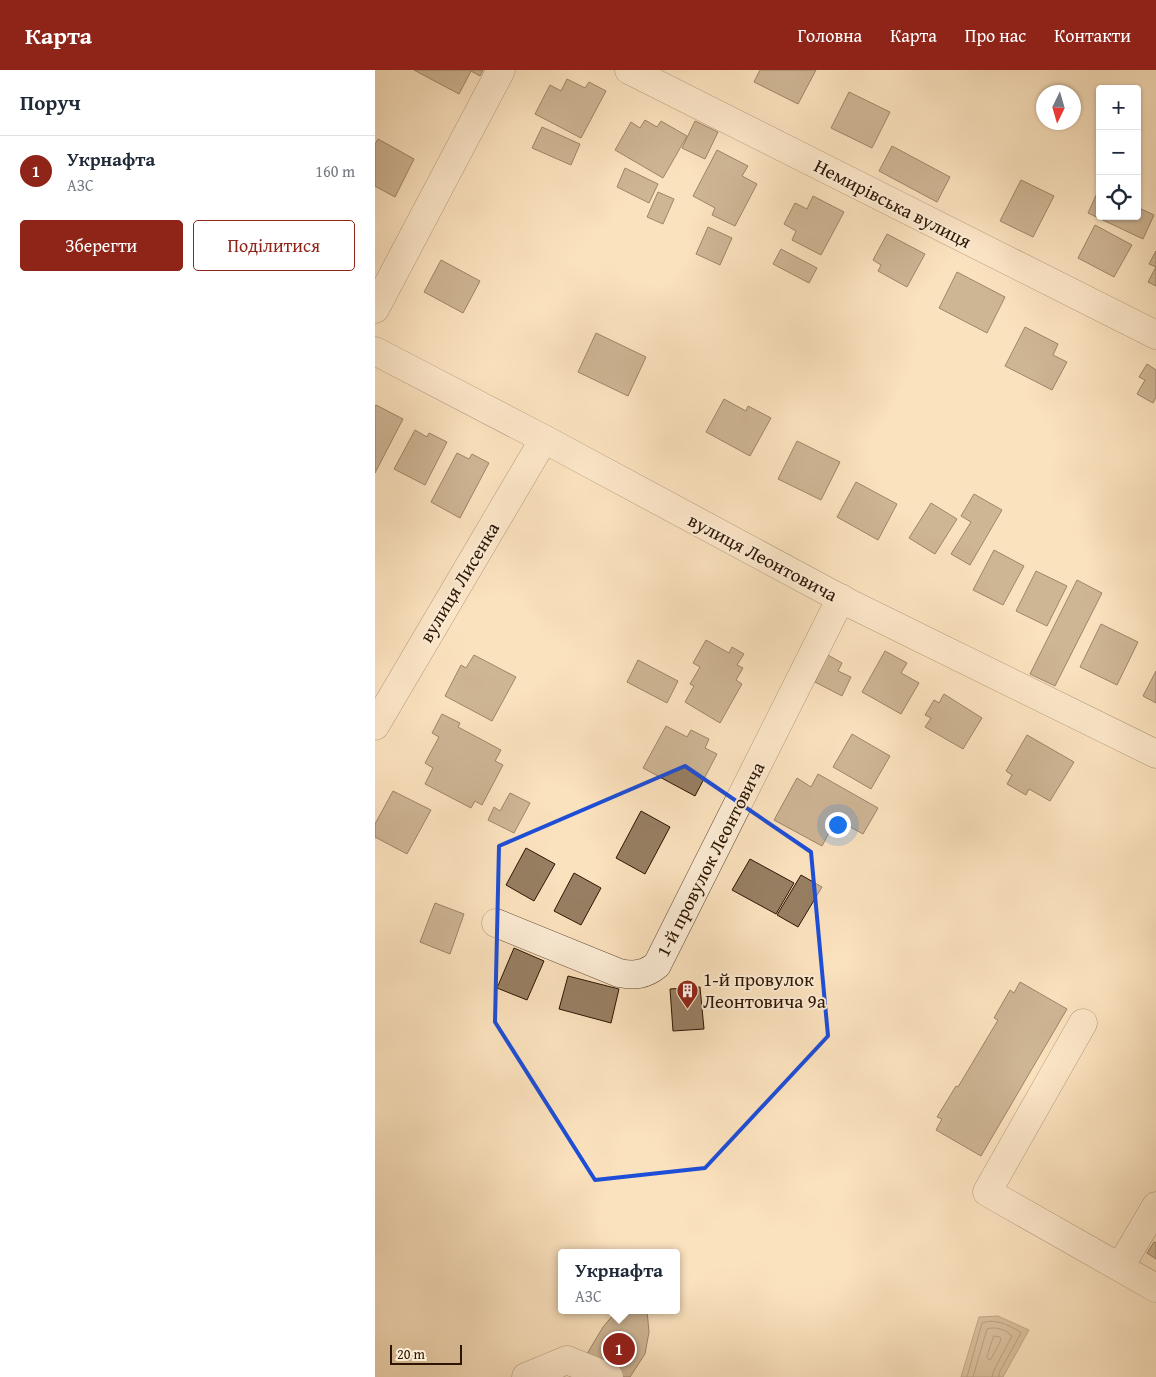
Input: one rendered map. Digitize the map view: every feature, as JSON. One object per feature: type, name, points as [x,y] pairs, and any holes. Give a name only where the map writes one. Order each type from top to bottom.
[{"type":"street","points":[[375,309],[501,70]]},
{"type":"street","name":"Немирівська вулиця","points":[[629,70],[1156,335]]},
{"type":"street","name":"вулиця Леонтовича","points":[[375,351],[841,598],[1156,754]]},
{"type":"street","name":"вулиця Лисенка","points":[[375,726],[544,439]]},
{"type":"street","name":"1-й провулок Леонтовича","points":[[496,923],[619,973],[640,975],[657,965],[841,598]]},
{"type":"street","points":[[1083,1023],[987,1192],[1156,1288]]},
{"type":"street","points":[[1120,1267],[1156,1206]]},
{"type":"street","points":[[526,1377],[567,1360],[609,1377]]},
{"type":"highlighted area","points":[[685,766],[811,852],[828,1036],[705,1168],[595,1180],[495,1022],[499,846]]},
{"type":"water","points":[[998,1316],[1029,1330],[1003,1377],[961,1377],[979,1317]]},
{"type":"building","points":[[414,70],[483,70],[480,76],[471,71],[459,94]]},
{"type":"building","points":[[760,70],[816,70],[798,104],[754,82]]},
{"type":"building","points":[[567,79],[585,88],[589,82],[606,91],[581,138],[535,114],[550,85],[561,91]]},
{"type":"building","points":[[849,92],[890,112],[872,148],[831,128]]},
{"type":"building","points":[[645,120],[657,127],[661,121],[687,136],[663,178],[615,150],[631,122],[640,128]]},
{"type":"building","points":[[695,121],[718,132],[705,159],[682,148]]},
{"type":"building","points":[[542,127],[580,144],[571,165],[532,148]]},
{"type":"building","points":[[378,139],[414,159],[395,197],[375,186],[375,144]]},
{"type":"building","points":[[892,146],[950,177],[937,202],[879,171]]},
{"type":"building","points":[[717,150],[748,166],[742,176],[757,184],[735,226],[712,215],[715,208],[693,196]]},
{"type":"building","points":[[625,168],[658,184],[649,203],[617,187]]},
{"type":"building","points":[[1021,180],[1054,196],[1033,237],[1000,221]]},
{"type":"building","points":[[658,192],[674,199],[663,224],[647,217]]},
{"type":"building","points":[[813,196],[844,212],[821,255],[792,240],[796,231],[784,224],[795,203],[807,209]]},
{"type":"building","points":[[1096,196],[1096,217],[1088,213]]},
{"type":"building","points":[[1141,209],[1154,215],[1143,239],[1103,220],[1141,220]]},
{"type":"building","points":[[1095,225],[1132,245],[1114,277],[1078,258]]},
{"type":"building","points":[[708,227],[732,238],[720,265],[696,254]]},
{"type":"building","points":[[887,234],[925,254],[907,287],[878,271],[881,265],[873,260]]},
{"type":"building","points":[[781,249],[817,268],[809,283],[773,264]]},
{"type":"building","points":[[1156,251],[1156,267],[1149,264]]},
{"type":"building","points":[[441,260],[480,281],[463,313],[424,292]]},
{"type":"building","points":[[1156,267],[1156,286],[1148,282]]},
{"type":"building","points":[[957,272],[1005,297],[987,333],[939,308]]},
{"type":"building","points":[[1025,327],[1058,344],[1053,355],[1067,362],[1052,390],[1005,366]]},
{"type":"building","points":[[596,333],[646,357],[628,396],[578,372]]},
{"type":"building","points":[[1147,364],[1156,370],[1156,397],[1153,403],[1137,394],[1145,380],[1139,377]]},
{"type":"building","points":[[724,399],[746,411],[748,406],[771,418],[750,456],[706,432]]},
{"type":"building","points":[[375,406],[403,419],[375,473]]},
{"type":"building","points":[[415,430],[427,437],[429,433],[447,442],[425,485],[394,469]]},
{"type":"building","points":[[797,441],[840,462],[821,500],[778,479]]},
{"type":"building","points":[[457,453],[469,459],[472,454],[489,463],[460,518],[431,502]]},
{"type":"building","points":[[856,482],[897,504],[878,540],[837,517]]},
{"type":"building","points":[[974,494],[1002,510],[970,565],[951,554],[971,522],[961,516]]},
{"type":"building","points":[[931,503],[957,519],[935,554],[909,538]]},
{"type":"building","points":[[994,550],[1024,566],[1003,605],[973,590]]},
{"type":"building","points":[[1036,571],[1067,586],[1047,626],[1016,611]]},
{"type":"building","points":[[1077,580],[1102,593],[1055,686],[1030,674]]},
{"type":"building","points":[[1101,624],[1138,642],[1117,685],[1080,667]]},
{"type":"building","points":[[706,640],[729,653],[732,647],[744,654],[737,665],[743,668],[736,680],[742,684],[720,723],[685,702],[694,686],[690,684],[700,667],[693,663]]},
{"type":"building","points":[[885,651],[907,663],[901,673],[919,683],[901,714],[862,692]]},
{"type":"building","points":[[474,655],[516,677],[492,721],[445,696],[461,665],[466,668]]},
{"type":"building","points":[[828,655],[842,663],[838,671],[851,677],[842,696],[815,682]]},
{"type":"building","points":[[638,660],[678,681],[667,703],[627,682]]},
{"type":"building","points":[[1156,671],[1156,703],[1143,696]]},
{"type":"building","points":[[944,694],[982,718],[963,749],[925,727],[931,718],[925,715],[934,700],[939,703]]},
{"type":"building","points":[[442,714],[460,723],[458,727],[501,750],[495,761],[503,765],[482,805],[475,801],[471,808],[425,784],[433,768],[425,763],[439,737],[432,733]]},
{"type":"building","points":[[666,726],[687,737],[691,730],[709,739],[705,748],[717,754],[695,796],[643,768]]},
{"type":"building","points":[[852,734],[890,756],[871,789],[833,767]]},
{"type":"building","points":[[1027,735],[1074,762],[1050,801],[1029,789],[1026,795],[1007,784],[1012,775],[1006,771]]},
{"type":"building","points":[[818,774],[878,808],[863,834],[836,819],[822,846],[774,820],[797,778],[811,787]]},
{"type":"building","points":[[393,791],[431,810],[407,854],[375,837],[375,824]]},
{"type":"building","points":[[510,793],[530,803],[514,833],[488,820],[494,807],[500,811]]},
{"type":"building","points":[[641,811],[670,827],[645,874],[616,858]]},
{"type":"building","points":[[526,848],[555,864],[534,901],[506,885]]},
{"type":"building","points":[[750,859],[794,883],[776,914],[732,890]]},
{"type":"building","points":[[574,873],[601,888],[581,925],[554,911]]},
{"type":"building","points":[[801,875],[822,887],[798,927],[777,915]]},
{"type":"building","points":[[435,903],[464,914],[450,954],[420,942]]},
{"type":"building","points":[[514,948],[544,961],[527,1000],[497,988]]},
{"type":"building","points":[[568,976],[619,989],[611,1023],[559,1009]]},
{"type":"building","points":[[1020,982],[1067,1009],[981,1156],[936,1130],[942,1119],[937,1117],[956,1086],[958,1087],[998,1020],[994,1018],[1010,990],[1014,993]]},
{"type":"building","name":"1-й провулок Леонтовича 9а","points":[[700,987],[704,1029],[673,1031],[670,989]]},
{"type":"building","points":[[1154,1242],[1156,1243],[1156,1259],[1147,1253]]},
{"type":"building","points":[[614,1314],[647,1314],[649,1332],[645,1354],[630,1377],[581,1377],[588,1352],[603,1327]]},
{"type":"place","name":"1-й провулок Леонтовича 9а","points":[[687,1009]]},
{"type":"place","name":"Укрнафта","points":[[619,1349]]}]
